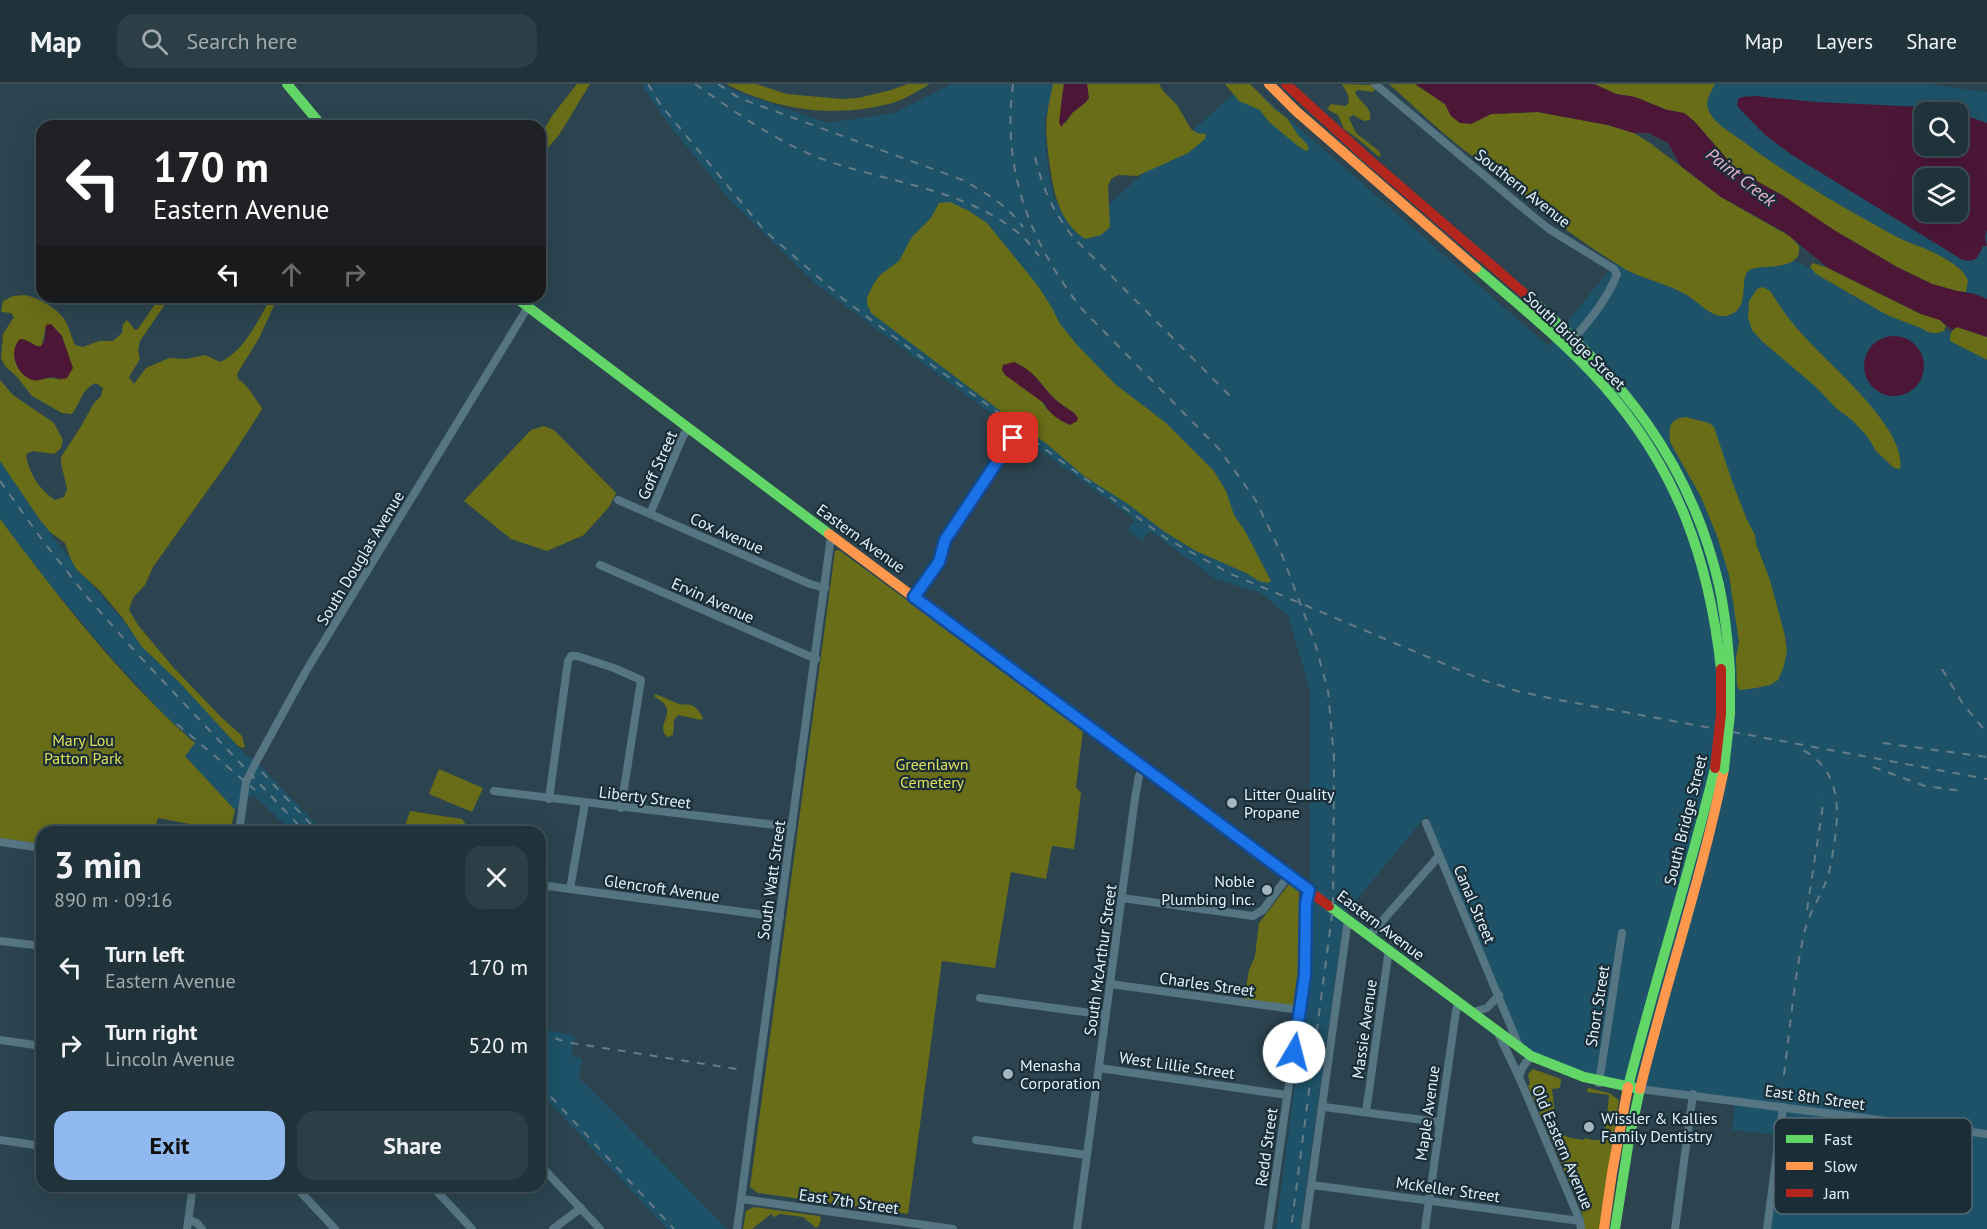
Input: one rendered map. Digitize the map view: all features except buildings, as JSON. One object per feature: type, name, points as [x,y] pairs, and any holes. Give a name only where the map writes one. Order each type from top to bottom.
[{"type":"main road","points":[[287,84],[317,120]]},
{"type":"main road","name":"South Bridge Street","points":[[1269,84],[1305,119],[1566,347],[1602,383],[1626,412],[1649,446],[1673,489],[1695,541],[1726,670]]},
{"type":"main road","name":"South Bridge Street","points":[[1286,84],[1574,338],[1620,386],[1662,443],[1687,491],[1706,536],[1719,583],[1727,633],[1720,769],[1650,1000],[1634,1088],[1612,1173],[1604,1229]]},
{"type":"main road","name":"Eastern Avenue","points":[[523,303],[831,536],[1531,1056],[1576,1076],[1599,1083],[1634,1088]]},
{"type":"main road","name":"South Bridge Street","points":[[1615,1229],[1629,1140],[1634,1088]]},
{"type":"street","name":"Southern Avenue","points":[[1375,84],[1549,229],[1614,269],[1617,274],[1614,282],[1593,315],[1566,347]]},
{"type":"street","name":"South Douglas Avenue","points":[[240,826],[246,782],[306,671],[528,307]]},
{"type":"street","name":"Goff Street","points":[[650,514],[683,436],[689,428]]},
{"type":"street","points":[[914,597],[939,562],[945,540],[1013,438]]},
{"type":"street","name":"Cox Avenue","points":[[618,500],[810,584],[825,588]]},
{"type":"street","name":"South Watt Street","points":[[737,1229],[831,536]]},
{"type":"street","name":"Ervin Avenue","points":[[600,565],[816,659]]},
{"type":"street","points":[[549,799],[567,667],[571,656],[577,656],[639,678],[641,690],[621,808]]},
{"type":"street","name":"South McArthur Street","points":[[1077,1229],[1139,776],[1143,767]]},
{"type":"street","name":"Liberty Street","points":[[494,791],[792,827]]},
{"type":"street","points":[[570,889],[585,803]]},
{"type":"street","name":"Canal Street","points":[[1426,823],[1520,1048]]},
{"type":"street","points":[[0,842],[36,847]]},
{"type":"street","points":[[1370,935],[1439,856]]},
{"type":"street","points":[[1122,898],[1256,916],[1289,875]]},
{"type":"street","name":"Glencroft Avenue","points":[[546,886],[780,917]]},
{"type":"street","name":"Redd Street","points":[[1268,1229],[1300,1010],[1306,960],[1306,903],[1309,890]]},
{"type":"street","points":[[1305,1229],[1324,1107],[1348,919]]},
{"type":"street","name":"Short Street","points":[[1599,1083],[1622,933]]},
{"type":"street","points":[[0,940],[36,945]]},
{"type":"street","name":"Massie Avenue","points":[[1366,1112],[1389,949]]},
{"type":"street","name":"Charles Street","points":[[1110,984],[1300,1010]]},
{"type":"street","points":[[1473,1012],[1486,1008],[1498,995]]},
{"type":"street","points":[[980,998],[1106,1016]]},
{"type":"street","name":"Maple Avenue","points":[[1425,1229],[1439,1122],[1459,1001]]},
{"type":"street","name":"Old Eastern Avenue","points":[[1498,1030],[1580,1225]]},
{"type":"street","points":[[0,1041],[36,1045]]},
{"type":"street","name":"Old Eastern Avenue","points":[[1519,1077],[1522,1068],[1531,1056]]},
{"type":"street","name":"West Lillie Street","points":[[1099,1068],[1287,1095]]},
{"type":"street","name":"East 8th Street","points":[[1634,1088],[1867,1118]]},
{"type":"street","points":[[1675,1229],[1693,1094]]},
{"type":"street","points":[[1324,1107],[1439,1122]]},
{"type":"street","points":[[1782,1118],[1784,1107]]},
{"type":"street","name":"East 8th Street","points":[[1972,1132],[1987,1134]]},
{"type":"street","points":[[0,1140],[36,1145]]},
{"type":"street","points":[[976,1140],[1086,1155]]},
{"type":"street","points":[[546,1171],[600,1229]]},
{"type":"street","points":[[1767,1229],[1774,1179]]},
{"type":"street","name":"McKeller Street","points":[[1312,1185],[1429,1200],[1580,1225]]},
{"type":"street","points":[[192,1192],[188,1225],[197,1223],[202,1229]]},
{"type":"street","points":[[301,1192],[335,1229]]},
{"type":"street","points":[[438,1192],[472,1229]]},
{"type":"street","name":"East 7th Street","points":[[742,1199],[953,1229]]},
{"type":"street","points":[[553,1229],[581,1208]]},
{"type":"shaded area","points":[[641,84],[723,84],[734,91],[828,123],[894,113],[952,84],[1055,84],[1045,119],[1046,155],[1053,196],[1076,233],[1245,84],[1249,84],[1548,346],[1665,201],[1987,350],[1987,1229],[1764,1229],[1774,1162],[1774,1214],[1972,1214],[1972,1118],[1774,1118],[1774,1135],[1732,1130],[1735,1102],[1642,1090],[1570,1071],[1522,1047],[1427,815],[1348,910],[1343,923],[1300,1229],[1276,1229],[1310,969],[1310,690],[1288,616],[1261,593],[1214,578],[1150,531],[1142,541],[1128,530],[1135,520],[817,285],[731,201],[670,126]]},
{"type":"shaded area","points":[[1695,84],[1928,84],[1987,92],[1987,305],[1853,233],[1688,107]]},
{"type":"shaded area","points":[[0,457],[55,540],[108,604],[244,753],[262,767],[317,826],[286,826],[253,794],[235,810],[184,756],[195,742],[165,716],[107,652],[45,579],[0,519]]},
{"type":"shaded area","points":[[546,1030],[575,1036],[571,1056],[582,1058],[579,1079],[727,1229],[667,1229],[546,1098]]},
{"type":"green space","points":[[577,84],[590,84],[559,135],[546,150],[546,126]]},
{"type":"green space","points":[[726,84],[756,84],[787,94],[842,99],[858,98],[908,84],[930,84],[894,103],[868,108],[826,111],[765,100]]},
{"type":"green space","points":[[1053,84],[1064,84],[1061,105],[1065,124],[1072,113],[1086,102],[1087,84],[1159,84],[1177,105],[1191,129],[1197,133],[1206,134],[1205,139],[1188,153],[1137,176],[1119,175],[1112,178],[1108,185],[1110,227],[1101,235],[1085,239],[1076,232],[1064,216],[1054,188],[1046,129]]},
{"type":"green space","points":[[1225,84],[1250,84],[1287,118],[1309,149],[1306,151],[1298,146],[1269,122],[1260,110],[1239,101]]},
{"type":"green space","points":[[1342,84],[1372,85],[1375,90],[1355,92],[1368,108],[1370,120],[1364,121],[1353,115],[1349,118],[1356,133],[1379,151],[1381,155],[1379,157],[1344,129],[1338,115],[1327,109],[1331,104],[1345,106],[1349,103],[1348,95]]},
{"type":"green space","points":[[1389,84],[1415,84],[1445,104],[1451,116],[1471,124],[1491,114],[1538,112],[1608,125],[1634,133],[1721,197],[1791,237],[1799,246],[1798,254],[1789,263],[1752,269],[1747,272],[1740,307],[1726,316],[1715,315],[1683,293],[1628,270],[1579,239],[1539,208],[1502,169],[1476,159]]},
{"type":"green space","points":[[1594,84],[1715,84],[1707,106],[1710,114],[1722,127],[1835,202],[1953,264],[1960,269],[1968,281],[1966,292],[1932,284],[1897,267],[1749,177],[1733,166],[1694,121],[1684,113],[1667,110],[1635,97],[1616,94]]},
{"type":"green space","points":[[950,202],[987,223],[1038,286],[1060,324],[1078,346],[1115,384],[1166,423],[1214,471],[1226,491],[1234,515],[1271,581],[1268,583],[1259,581],[1196,551],[1165,532],[1128,504],[1084,476],[1047,444],[871,313],[867,298],[873,285],[880,275],[899,261],[912,237],[931,218],[939,203]],"holes":[[[1014,362],[1032,374],[1058,402],[1076,414],[1047,409]]]},
{"type":"green space","points":[[1813,263],[1828,268],[1921,314],[1940,320],[1946,326],[1944,331],[1930,333],[1887,315],[1816,274],[1810,267]]},
{"type":"green space","points":[[1763,287],[1770,291],[1798,330],[1864,398],[1879,417],[1892,435],[1899,453],[1900,469],[1894,468],[1876,451],[1867,436],[1852,420],[1752,330],[1748,318],[1749,301],[1757,289]]},
{"type":"green space","points":[[25,295],[36,298],[36,303],[45,303],[63,317],[75,345],[83,347],[99,341],[113,341],[122,333],[123,324],[127,320],[135,330],[138,329],[156,303],[166,303],[140,341],[138,350],[140,359],[129,377],[134,384],[146,368],[169,358],[186,359],[205,355],[220,362],[229,357],[244,343],[268,303],[275,303],[259,338],[237,374],[238,379],[249,389],[262,408],[261,411],[230,459],[153,567],[145,585],[133,598],[129,610],[138,625],[173,667],[242,736],[245,747],[237,745],[179,682],[142,647],[122,617],[100,591],[77,570],[65,543],[50,532],[40,520],[0,461],[0,380],[13,395],[54,423],[63,440],[61,448],[54,454],[33,451],[26,455],[36,481],[45,491],[55,500],[64,497],[67,489],[61,457],[94,403],[101,396],[103,388],[96,383],[87,389],[72,414],[62,413],[32,396],[5,366],[1,358],[3,334],[14,317],[11,313],[1,312],[3,301],[13,296]],"holes":[[[46,325],[61,380],[53,378],[35,380],[17,367],[35,346],[42,346]]]},
{"type":"green space","points":[[1957,327],[1987,337],[1987,360],[1950,341],[1953,329]]},
{"type":"green space","points":[[1686,417],[1709,423],[1714,427],[1770,580],[1787,651],[1778,680],[1770,685],[1740,690],[1737,686],[1736,657],[1739,642],[1729,575],[1717,536],[1701,497],[1670,442],[1671,425],[1676,420]]},
{"type":"green space","points":[[544,426],[554,430],[616,493],[609,507],[584,535],[547,551],[511,539],[464,501],[531,430]]},
{"type":"green space","name":"Mary Lou Patton Park","points":[[0,519],[68,607],[116,664],[195,743],[185,756],[235,810],[231,826],[199,826],[158,818],[156,826],[36,826],[36,843],[0,838]]},
{"type":"green space","name":"Greenlawn Cemetery","points":[[839,550],[1083,730],[1076,787],[1081,793],[1074,849],[1052,846],[1046,879],[1011,872],[995,968],[942,961],[908,1214],[758,1193],[750,1187],[835,551]]},
{"type":"green space","points":[[655,694],[696,708],[703,718],[701,720],[678,715],[674,720],[673,735],[667,737],[663,728],[667,709],[663,702],[654,696]]},
{"type":"green space","points":[[439,769],[483,788],[472,812],[429,794]]},
{"type":"green space","points":[[410,811],[462,819],[465,823],[464,826],[406,826]]},
{"type":"green space","points":[[1289,884],[1299,891],[1299,968],[1294,1006],[1244,999],[1249,970],[1255,956],[1259,923]]},
{"type":"green space","points":[[1533,1069],[1561,1079],[1560,1088],[1552,1089],[1557,1126],[1568,1137],[1602,1140],[1605,1133],[1609,1095],[1587,1092],[1588,1088],[1609,1093],[1619,1100],[1600,1229],[1584,1229],[1582,1212],[1528,1086],[1530,1084],[1528,1074]]},
{"type":"green space","points":[[754,1207],[820,1216],[821,1219],[816,1228],[803,1217],[780,1214],[774,1217],[771,1214],[752,1229],[743,1229],[746,1211]]},
{"type":"water","points":[[1064,84],[1087,84],[1089,98],[1072,113],[1061,127],[1059,122]]},
{"type":"water","name":"Paint Creek","points":[[1415,84],[1594,84],[1616,94],[1635,97],[1667,110],[1684,113],[1694,121],[1733,166],[1837,232],[1897,267],[1932,284],[1987,299],[1987,337],[1957,327],[1952,330],[1940,320],[1921,314],[1828,268],[1786,233],[1721,197],[1681,166],[1668,143],[1649,133],[1634,133],[1608,125],[1538,112],[1491,114],[1471,124],[1460,123],[1451,116],[1445,104]]},
{"type":"water","points":[[1755,96],[1816,102],[1914,107],[1914,156],[1968,156],[1968,116],[1987,123],[1987,230],[1985,237],[1987,246],[1983,246],[1978,257],[1973,260],[1961,259],[1792,155],[1765,135],[1737,106],[1738,99]]},
{"type":"water","points":[[51,324],[62,336],[73,368],[67,378],[53,377],[33,380],[21,372],[15,361],[16,344],[20,339],[40,347],[45,340],[46,325]]},
{"type":"water","points":[[1894,336],[1911,341],[1919,349],[1924,366],[1919,383],[1911,391],[1894,396],[1877,391],[1869,383],[1864,366],[1869,349],[1877,341]]},
{"type":"water","points":[[1014,362],[1033,374],[1056,400],[1076,415],[1077,421],[1070,425],[1058,419],[1044,403],[1005,375],[1002,370],[1003,365]]},
{"type":"railway","points":[[648,84],[660,104],[765,231],[842,298],[1167,539],[1231,574],[1480,679],[1517,691],[1987,779]]},
{"type":"railway","points":[[695,84],[754,124],[800,150],[843,166],[923,188],[975,206],[999,219],[1021,235],[1039,256]]},
{"type":"railway","points":[[718,84],[739,98],[963,180],[1003,206],[1023,227]]},
{"type":"railway","points":[[1013,84],[1011,116],[1016,175],[1023,203],[1047,257],[1081,308],[1219,449],[1255,499],[1282,555],[1315,643],[1328,691],[1334,758],[1333,907],[1291,1229]]},
{"type":"railway","points":[[1035,157],[1049,199],[1073,237],[1234,400]]},
{"type":"railway","points":[[0,481],[88,598],[299,826]]},
{"type":"railway","points":[[1942,669],[1963,704],[1987,733]]},
{"type":"railway","points":[[177,724],[255,790]]},
{"type":"railway","points":[[1883,743],[1987,757]]},
{"type":"railway","points":[[1784,1075],[1804,934],[1827,879],[1833,854],[1837,811],[1836,798],[1828,775],[1821,764],[1799,748]]},
{"type":"railway","points":[[1873,767],[1925,786],[1963,791]]},
{"type":"railway","points":[[262,772],[312,826]]},
{"type":"railway","points":[[1807,910],[1824,799]]},
{"type":"railway","points":[[546,1035],[566,1042],[737,1069]]},
{"type":"railway","points":[[546,1091],[674,1229]]},
{"type":"traffic: fast","points":[[287,84],[317,120]]},
{"type":"traffic: fast","points":[[1476,268],[1541,324],[1588,369],[1629,417],[1651,449],[1670,483],[1698,553],[1716,629],[1721,669]]},
{"type":"traffic: fast","points":[[1526,295],[1592,357],[1621,390],[1647,424],[1670,460],[1690,498],[1706,540],[1719,585],[1730,671]]},
{"type":"traffic: fast","points":[[523,303],[829,534]]},
{"type":"traffic: fast","points":[[1724,769],[1730,714],[1730,671]]},
{"type":"traffic: fast","points":[[1628,1087],[1715,768]]},
{"type":"traffic: fast","points":[[1329,906],[1531,1056],[1584,1077],[1640,1089],[1629,1140],[1615,1229]]},
{"type":"traffic: slow","points":[[1269,84],[1296,111],[1476,268]]},
{"type":"traffic: slow","points":[[829,534],[1140,766]]},
{"type":"traffic: slow","points":[[1640,1089],[1705,850],[1724,769]]},
{"type":"traffic: slow","points":[[1604,1229],[1628,1087]]},
{"type":"traffic: jam","points":[[1286,84],[1365,156],[1526,295]]},
{"type":"traffic: jam","points":[[1715,768],[1721,714],[1721,669]]},
{"type":"traffic: jam","points":[[1140,766],[1329,906]]},
{"type":"place","name":"Litter Quality Propane","points":[[1232,803]]},
{"type":"place","name":"Noble Plumbing Inc.","points":[[1267,890]]},
{"type":"place","name":"Menasha Corporation","points":[[1008,1074]]},
{"type":"place","name":"Wissler & Kallies Family Dentistry","points":[[1589,1127]]},
{"type":"route","points":[[1013,438],[945,540],[939,562],[914,597],[1309,890],[1306,903],[1305,974],[1294,1052]]}]
